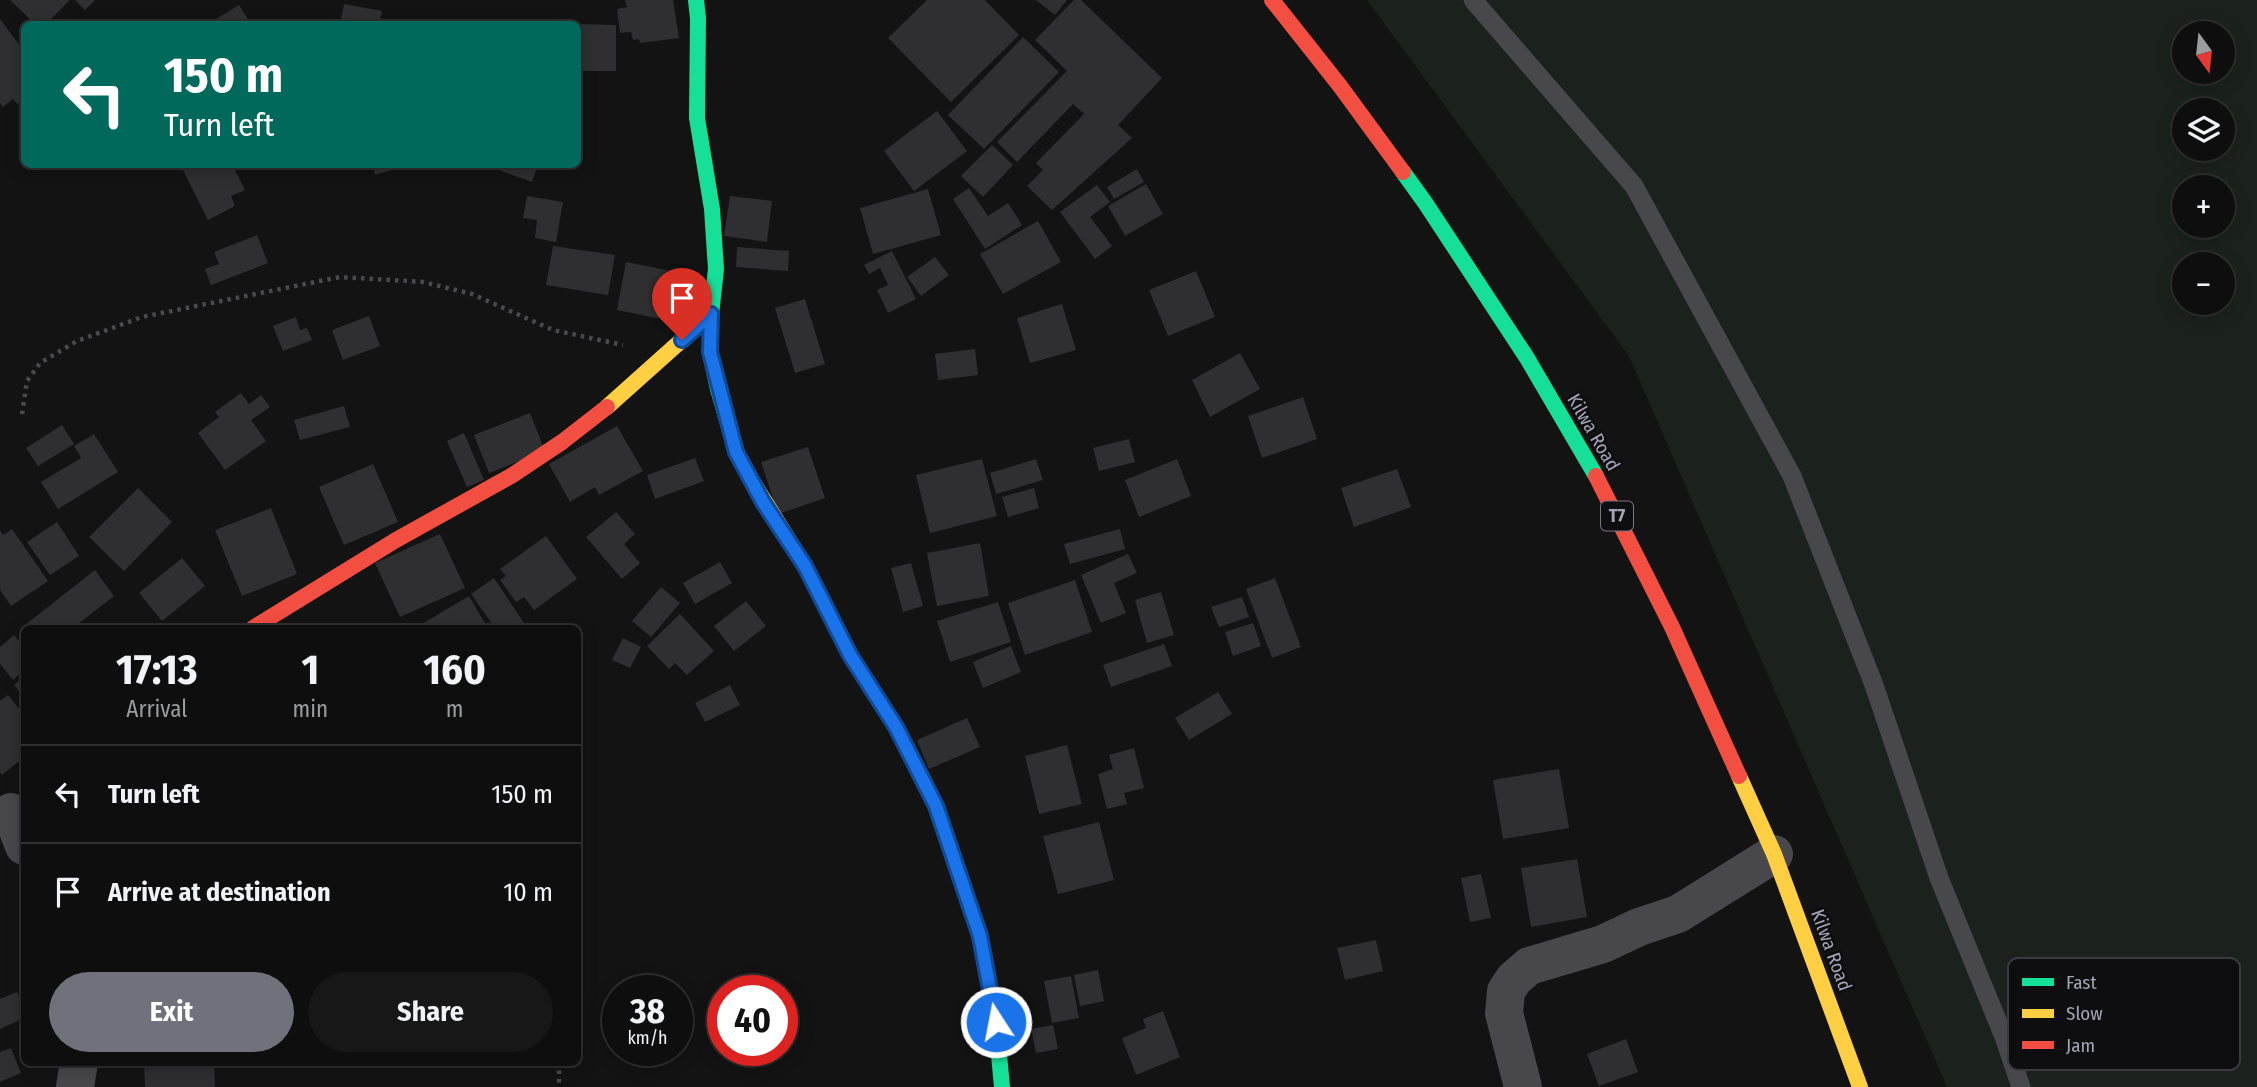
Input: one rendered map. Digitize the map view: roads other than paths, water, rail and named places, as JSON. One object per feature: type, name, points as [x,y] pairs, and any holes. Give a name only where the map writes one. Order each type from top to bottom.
[{"type":"main road","points":[[696,0],[697,118],[712,209],[716,269],[710,352],[736,452],[763,502],[805,566],[850,655],[896,727],[936,806],[980,936],[996,1022],[1002,1087]]},
{"type":"main road","name":"Kilwa Road","points":[[1272,0],[1426,204],[1527,358],[1594,470],[1672,627],[1774,854],[1860,1087]]},
{"type":"main road","points":[[258,625],[396,540],[511,477],[580,428],[711,314]]},
{"type":"street","points":[[1523,1087],[1504,1013],[1506,991],[1514,979],[1530,966],[1603,944],[1639,927],[1678,914],[1774,854]]},
{"type":"street","points":[[75,1087],[78,1066]]},
{"type":"lane","points":[[1473,0],[1634,186],[1792,476],[1874,685],[1939,878],[2008,1049]]},
{"type":"lane","points":[[2015,1070],[2021,1087]]}]
